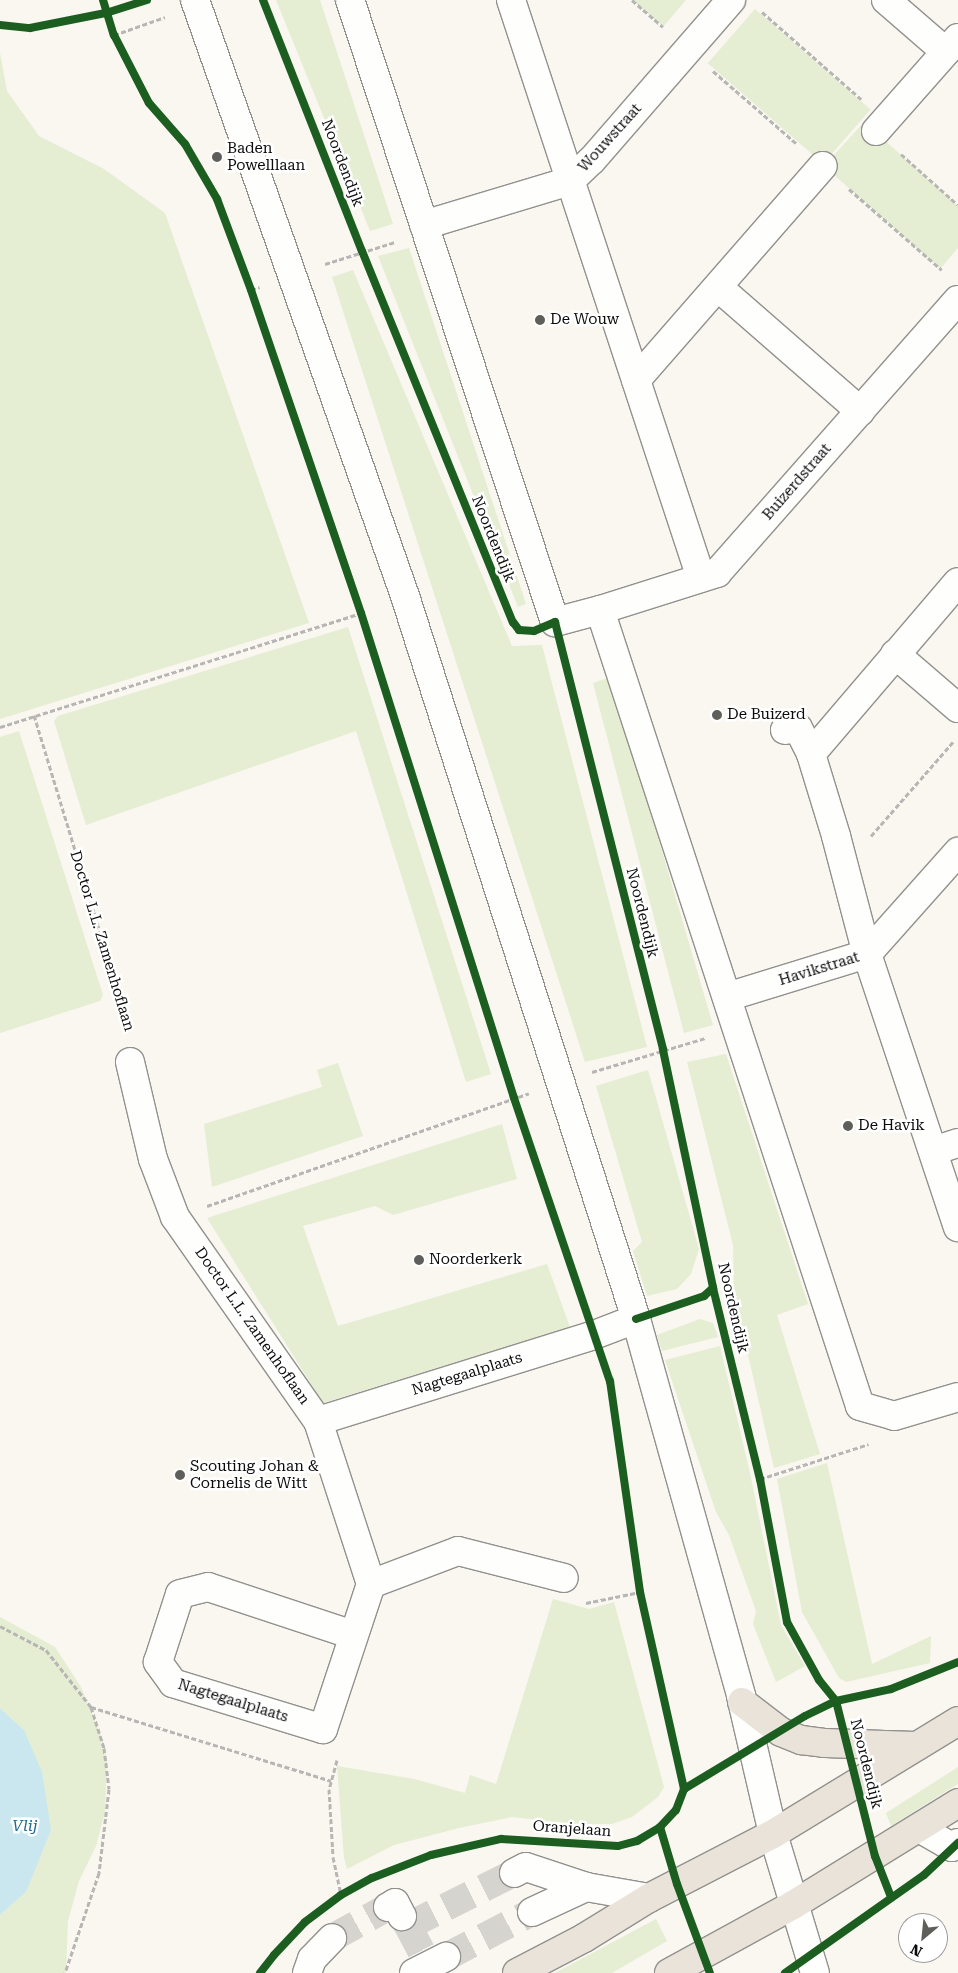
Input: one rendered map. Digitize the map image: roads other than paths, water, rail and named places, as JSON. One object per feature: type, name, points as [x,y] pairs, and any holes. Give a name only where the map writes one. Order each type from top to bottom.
[{"type":"main road","points":[[742,1702],[781,1732],[801,1740],[824,1743],[916,1746]]},
{"type":"main road","points":[[517,1973],[584,1938],[649,1898],[773,1834],[958,1721]]},
{"type":"main road","points":[[669,1973],[792,1905],[958,1803]]},
{"type":"street","points":[[195,0],[268,205],[290,275],[406,599],[636,1319],[742,1702],[792,1905],[814,1973]]},
{"type":"street","name":"Noordendijk","points":[[350,0],[555,622],[600,610]]},
{"type":"street","points":[[511,0],[701,578]]},
{"type":"street","points":[[876,131],[952,45],[886,0]]},
{"type":"street","name":"Wouwstraat","points":[[426,229],[570,181],[592,160],[731,1]]},
{"type":"street","points":[[636,380],[823,166]]},
{"type":"street","points":[[718,287],[860,411]]},
{"type":"street","name":"Buizerdstraat","points":[[600,610],[717,573],[958,300]]},
{"type":"street","points":[[811,754],[958,582]]},
{"type":"street","points":[[600,610],[860,1406],[894,1416],[958,1397]]},
{"type":"street","points":[[895,654],[958,708]]},
{"type":"street","points":[[785,730],[798,728],[811,754],[844,864],[868,954],[946,1147],[958,1227]]},
{"type":"street","name":"Havikstraat","points":[[727,997],[868,954],[958,852]]},
{"type":"street","name":"Doctor L.L. Zamenhoflaan","points":[[130,1062],[154,1159],[175,1217],[318,1422]]},
{"type":"street","name":"Nagtegaalplaats","points":[[318,1422],[594,1335],[636,1319]]},
{"type":"street","points":[[318,1422],[371,1584],[353,1635]]},
{"type":"street","points":[[371,1584],[458,1551],[564,1578]]},
{"type":"street","name":"Nagtegaalplaats","points":[[208,1587],[353,1635],[323,1728],[173,1683],[158,1662],[180,1594],[208,1587]]},
{"type":"street","points":[[919,1828],[952,1846],[958,1843]]},
{"type":"street","points":[[514,1873],[526,1867],[586,1887],[649,1898]]},
{"type":"street","points":[[532,1912],[586,1887]]},
{"type":"street","points":[[307,1973],[312,1959],[332,1938]]},
{"type":"water","name":"Vlij","points":[[0,1708],[24,1730],[42,1772],[51,1830],[26,1892],[0,1915]]},
{"type":"tunnel","points":[[402,1916],[408,1926],[514,1873]]},
{"type":"tunnel","points":[[332,1938],[388,1907]]},
{"type":"tunnel","points":[[446,1957],[532,1912]]},
{"type":"tunnel","points":[[408,1926],[427,1961]]},
{"type":"place","name":"Baden Powelllaan","points":[[217,157]]},
{"type":"place","name":"De Wouw","points":[[540,320]]},
{"type":"place","name":"De Buizerd","points":[[717,715]]},
{"type":"place","name":"De Havik","points":[[848,1126]]},
{"type":"place","name":"Noorderkerk","points":[[419,1260]]},
{"type":"place","name":"Scouting Johan & Cornelis de Witt","points":[[180,1475]]}]
